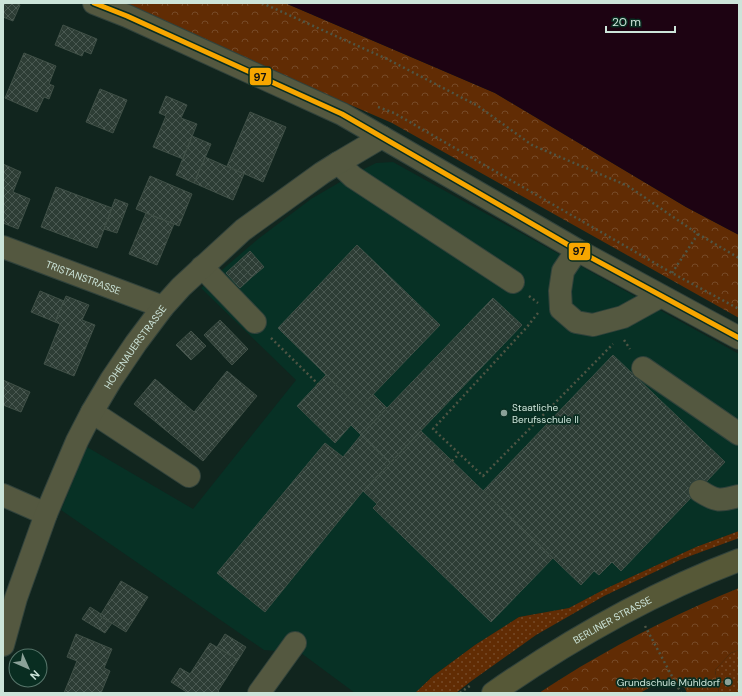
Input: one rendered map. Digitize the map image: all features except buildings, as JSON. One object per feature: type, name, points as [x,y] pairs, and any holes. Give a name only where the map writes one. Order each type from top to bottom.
[{"type":"main road","name":"BERLINER STRASSE","points":[[493,693],[541,660],[632,608],[677,586],[739,560]]},
{"type":"street","points":[[94,3],[127,16],[342,114],[577,250],[739,338]]},
{"type":"street","name":"HOHENAUERSTRASSE","points":[[3,645],[16,598],[46,514],[77,441],[92,412],[136,343],[163,307],[181,287],[243,230],[294,192],[338,163],[382,137]]},
{"type":"street","points":[[338,163],[353,177],[513,282]]},
{"type":"street","name":"TRISTANSTRASSE","points":[[3,247],[163,307]]},
{"type":"street","points":[[577,250],[563,271],[560,291],[561,309],[576,322],[593,325],[622,326],[661,296]]},
{"type":"street","points":[[202,267],[255,322]]},
{"type":"street","points":[[643,368],[739,434]]},
{"type":"street","points":[[92,412],[189,476]]},
{"type":"street","points":[[700,490],[711,498],[717,500],[724,500],[739,496]]},
{"type":"street","points":[[3,495],[46,514]]},
{"type":"street","points":[[259,693],[295,643]]},
{"type":"path","points":[[262,3],[387,59],[478,106],[532,145],[628,186],[698,234],[739,258]]},
{"type":"path","points":[[672,273],[698,234]]},
{"type":"path","points":[[539,312],[433,429],[483,476],[622,326],[643,368]]},
{"type":"path","points":[[255,322],[318,384]]},
{"type":"path","points":[[452,461],[459,454]]},
{"type":"path","points":[[644,625],[681,693]]},
{"type":"shaded area","points":[[285,3],[739,3],[739,235],[686,207],[495,93]]},
{"type":"shaded area","name":"Staatliche Berufsschule II","points":[[393,162],[739,354],[739,531],[696,547],[605,589],[569,608],[519,617],[475,645],[433,676],[415,693],[355,693],[301,653],[264,650],[61,510],[87,447],[193,509],[296,380],[201,288],[258,239],[311,199],[376,163]]},
{"type":"green space","points":[[116,3],[285,3],[495,93],[686,207],[739,235],[739,318],[392,123]]},
{"type":"green space","points":[[739,531],[739,538],[682,559],[604,596],[536,635],[456,693],[415,693],[433,676],[475,645],[519,617],[569,608],[605,589],[696,547]]},
{"type":"green space","points":[[739,588],[739,650],[731,653],[715,670],[719,693],[687,693],[685,688],[675,682],[658,683],[640,693],[539,693],[580,667],[638,635],[698,605]]},
{"type":"green space","name":"Grundschule Mühldorf","points":[[739,650],[739,693],[719,693],[715,670],[731,653]]},
{"type":"transit line","name":"97","points":[[94,3],[127,16],[342,114],[577,250],[739,338]]},
{"type":"place","name":"Staatliche Berufsschule II","points":[[504,413]]},
{"type":"place","name":"Grundschule Mühldorf","points":[[728,682]]}]
